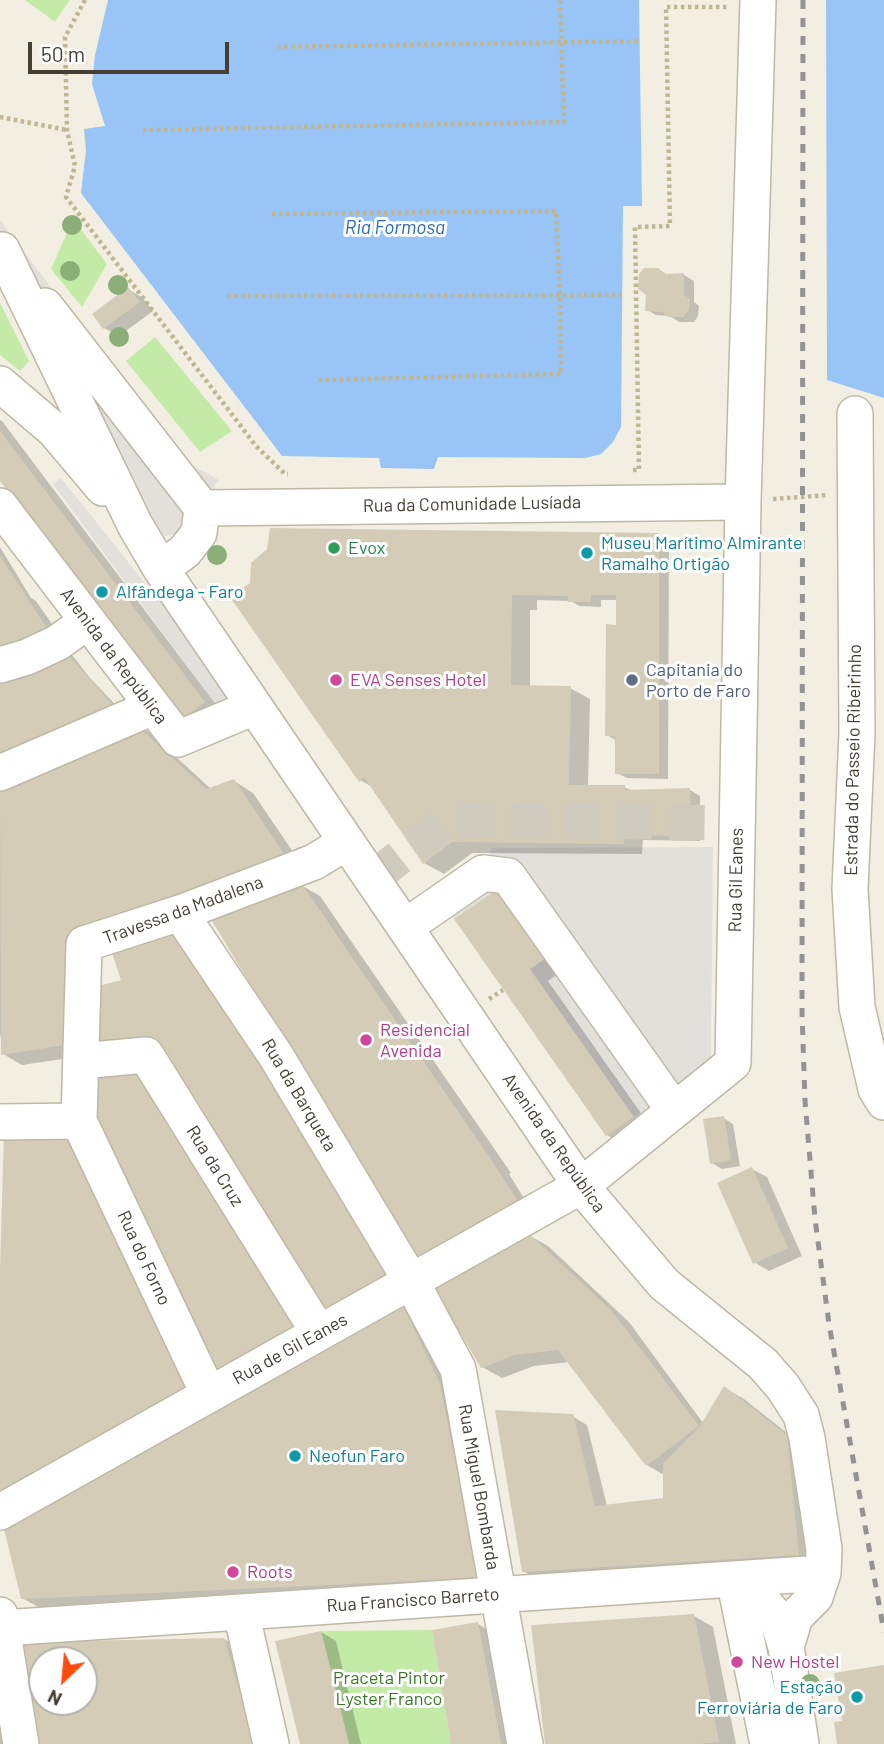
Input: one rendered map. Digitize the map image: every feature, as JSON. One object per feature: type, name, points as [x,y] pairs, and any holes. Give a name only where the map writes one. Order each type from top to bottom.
[{"type":"street","name":"Rua Gil Eanes","points":[[581,1186],[733,1063],[743,502],[758,4]]},
{"type":"street","name":"Avenida da República","points":[[1,249],[202,508]]},
{"type":"street","name":"Avenida da República","points":[[1,249],[135,525],[161,569],[581,1186],[664,1284],[763,1364],[783,1387],[801,1415],[824,1549],[823,1573]]},
{"type":"street","name":"Avenida da República","points":[[0,384],[54,430],[135,525]]},
{"type":"street","name":"Estrada do Passeio Ribeirinho","points":[[855,414],[857,733],[850,889],[857,1007],[876,1089],[884,1102]]},
{"type":"street","name":"Rua da Comunidade Lusíada","points":[[202,508],[743,502]]},
{"type":"street","name":"Avenida da República","points":[[0,506],[178,739],[254,707]]},
{"type":"street","points":[[161,569],[185,551],[199,533],[202,508]]},
{"type":"street","points":[[0,665],[27,657],[57,643],[88,621]]},
{"type":"street","points":[[0,773],[153,707]]},
{"type":"street","name":"Travessa da Madalena","points":[[81,1061],[84,944],[180,913],[314,862],[347,842]]},
{"type":"street","points":[[405,927],[483,873],[508,876],[674,1110]]},
{"type":"street","name":"Rua da Barqueta","points":[[180,913],[276,1056],[411,1282]]},
{"type":"street","name":"Rua da Cruz","points":[[81,1061],[146,1055],[319,1333]]},
{"type":"street","points":[[0,1122],[79,1121],[81,1061]]},
{"type":"street","name":"Rua do Forno","points":[[79,1121],[209,1395]]},
{"type":"street","name":"Rua de Gil Eanes","points":[[0,1512],[581,1186]]},
{"type":"street","name":"Rua Miguel Bombarda","points":[[411,1282],[458,1369],[525,1744]]},
{"type":"street","points":[[786,1647],[795,1617],[815,1597],[823,1573]]},
{"type":"street","name":"Rua Francisco Barreto","points":[[1,1621],[241,1612],[823,1573]]},
{"type":"street","points":[[734,1579],[761,1599],[777,1618],[786,1647],[801,1744]]},
{"type":"street","points":[[734,1579],[768,1744]]},
{"type":"street","points":[[241,1612],[271,1744]]},
{"type":"street","points":[[1,1621],[21,1744]]},
{"type":"path","points":[[85,0],[65,37],[67,130],[75,166],[66,197],[257,446],[285,474],[299,473]]},
{"type":"path","points":[[143,130],[564,122],[560,0]]},
{"type":"path","points":[[625,470],[639,470],[635,227],[670,226],[666,7],[758,4]]},
{"type":"path","points":[[277,47],[639,41]]},
{"type":"path","points":[[0,117],[67,130]]},
{"type":"path","points":[[272,214],[556,211],[561,374],[318,380]]},
{"type":"path","points":[[228,296],[622,295]]},
{"type":"path","points":[[743,502],[854,494]]},
{"type":"green space","points":[[25,0],[70,0],[55,22]]},
{"type":"green space","points":[[73,219],[107,264],[82,307],[51,269]]},
{"type":"green space","points":[[0,303],[29,361],[20,371],[0,355]]},
{"type":"green space","points":[[155,337],[232,431],[200,452],[126,361]]},
{"type":"green space","name":"Praceta Pintor Lyster Franco","points":[[432,1630],[451,1744],[349,1744],[321,1631]]},
{"type":"shaded area","points":[[0,220],[181,459],[219,480],[178,534],[163,536],[128,491],[0,248]]},
{"type":"shaded area","points":[[61,478],[236,697],[218,708],[53,484]]},
{"type":"shaded area","points":[[713,847],[711,1065],[606,1136],[434,890],[485,866],[492,848]]},
{"type":"water","name":"Ria Formosa","points":[[108,0],[639,0],[642,206],[623,206],[621,427],[613,442],[601,454],[585,458],[438,457],[434,469],[381,468],[379,458],[282,456],[81,193],[86,150],[84,129],[105,126],[92,84],[95,55]]},
{"type":"water","points":[[826,0],[884,0],[884,398],[827,380]]},
{"type":"building","points":[[644,268],[658,268],[666,274],[684,273],[684,295],[690,299],[689,310],[683,317],[668,317],[662,312],[645,311],[646,295],[638,289],[639,274]]},
{"type":"building","points":[[128,287],[140,302],[103,329],[92,314]]},
{"type":"building","name":"Alfândega - Faro","points":[[0,431],[205,702],[181,720],[0,481]]},
{"type":"building","points":[[270,528],[659,533],[659,774],[615,774],[615,736],[605,736],[606,624],[616,625],[616,595],[591,595],[591,602],[568,602],[568,596],[512,595],[511,685],[571,686],[569,785],[625,785],[625,790],[690,788],[691,836],[624,835],[624,844],[452,842],[423,864],[364,777],[359,782],[230,597],[250,583],[251,563],[267,549]]},
{"type":"building","points":[[0,556],[54,639],[0,663]]},
{"type":"building","points":[[62,648],[120,713],[0,769],[0,668]]},
{"type":"building","points":[[130,719],[206,789],[234,779],[286,857],[73,934],[71,1044],[1,1055],[0,778]]},
{"type":"building","points":[[301,883],[525,1212],[417,1259],[212,921]]},
{"type":"building","points":[[504,885],[552,954],[530,969],[634,1117],[606,1136],[454,919]]},
{"type":"building","points":[[173,926],[393,1272],[317,1314],[147,1040],[97,1049],[91,988],[121,980],[110,947]]},
{"type":"building","points":[[138,1059],[300,1326],[213,1375],[92,1121],[95,1064]]},
{"type":"building","points":[[724,1116],[731,1160],[710,1164],[703,1119]]},
{"type":"building","points":[[4,1133],[73,1135],[193,1389],[0,1495],[0,1268]]},
{"type":"building","points":[[752,1167],[788,1248],[753,1264],[717,1183]]},
{"type":"building","points":[[528,1233],[611,1310],[699,1426],[646,1466],[558,1350],[514,1355],[481,1368],[433,1287]]},
{"type":"building","name":"Neofun Faro","points":[[404,1307],[440,1384],[478,1578],[21,1599],[4,1529]]},
{"type":"building","points":[[724,1386],[787,1435],[799,1555],[522,1572],[495,1410],[573,1414],[595,1506],[663,1498],[663,1464],[700,1426]]},
{"type":"building","points":[[694,1614],[719,1742],[545,1744],[531,1625]]},
{"type":"building","points":[[478,1622],[501,1744],[451,1744],[432,1630]]},
{"type":"building","points":[[321,1631],[349,1744],[300,1744],[275,1641]]},
{"type":"building","points":[[224,1638],[255,1744],[40,1744],[35,1716],[98,1716],[98,1646],[28,1646],[28,1672],[23,1642]]},
{"type":"building","name":"Estação Ferroviária de Faro","points":[[884,1665],[884,1744],[837,1744],[834,1722],[842,1721],[834,1673]]},
{"type":"tunnel","points":[[372,879],[447,820],[737,823]]},
{"type":"railway","points":[[803,0],[802,1012],[805,1101],[815,1219],[829,1324],[884,1632]]},
{"type":"place","name":"Evox","points":[[334,548]]},
{"type":"place","name":"Museu Marítimo Almirante Ramalho Ortigão","points":[[587,553]]},
{"type":"place","name":"Alfândega - Faro","points":[[102,592]]},
{"type":"place","name":"EVA Senses Hotel","points":[[336,680]]},
{"type":"place","name":"Capitania do Porto de Faro","points":[[632,680]]},
{"type":"place","name":"Residencial Avenida","points":[[366,1040]]},
{"type":"place","name":"Neofun Faro","points":[[295,1456]]},
{"type":"place","name":"Roots","points":[[233,1572]]},
{"type":"place","name":"New Hostel","points":[[737,1662]]},
{"type":"place","name":"Estação Ferroviária de Faro","points":[[857,1697]]}]
